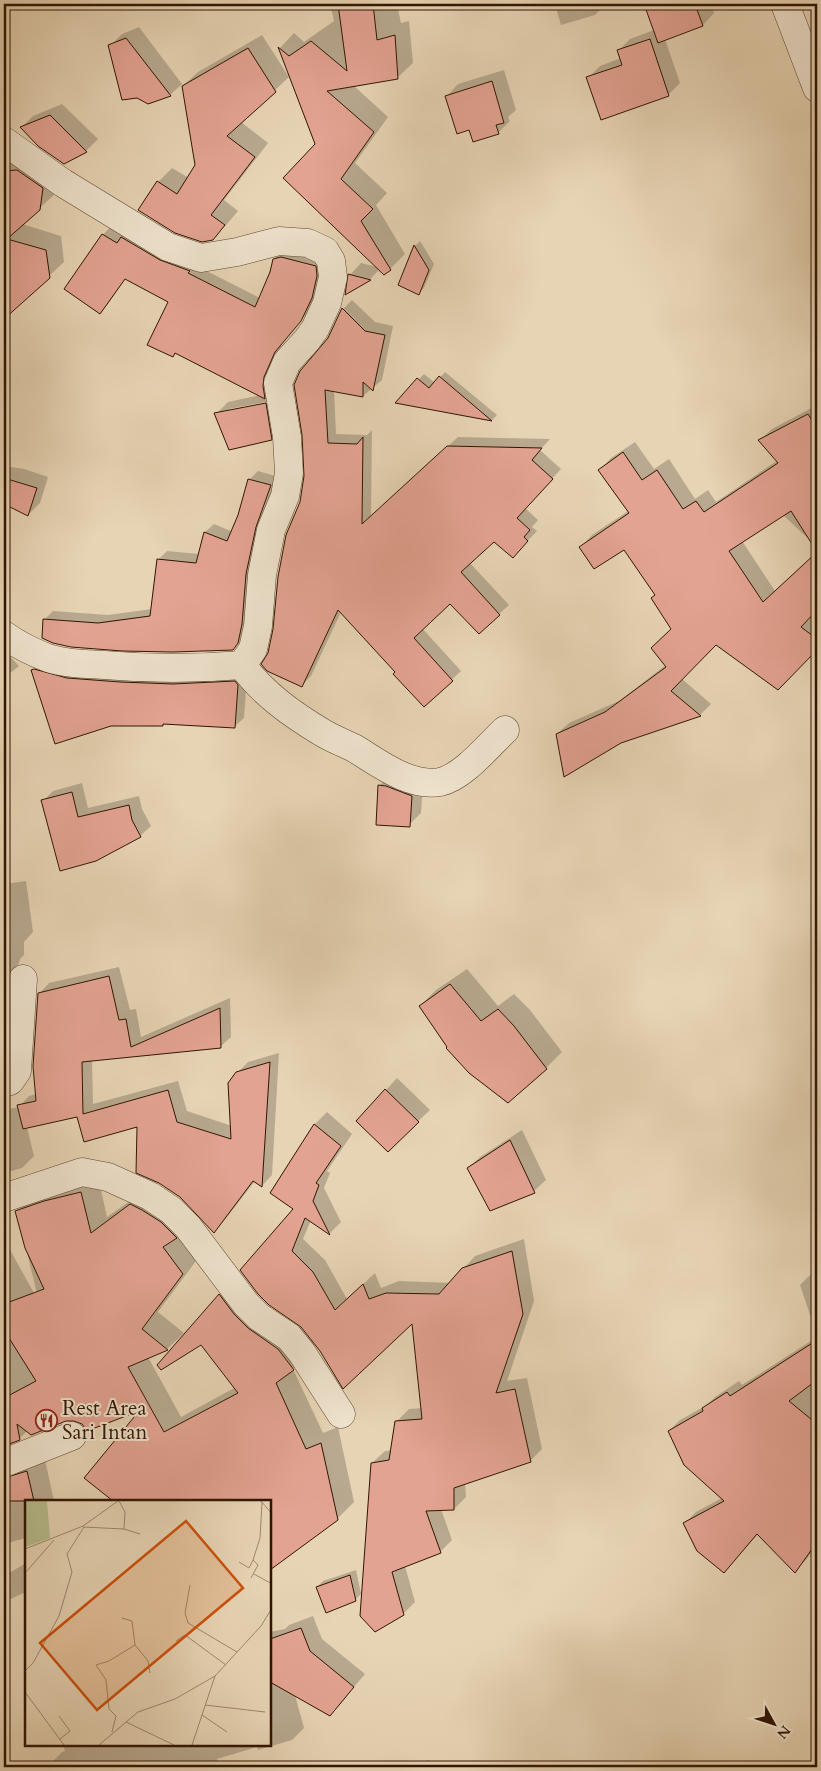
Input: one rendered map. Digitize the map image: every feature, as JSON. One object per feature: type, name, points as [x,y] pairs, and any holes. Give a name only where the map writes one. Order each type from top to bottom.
[{"type":"street","points":[[785,4],[817,88]]},
{"type":"street","points":[[4,140],[63,183],[168,247],[201,258],[237,252],[279,241],[308,243],[325,251],[331,261],[333,277],[328,303],[307,340],[287,362],[278,383],[287,437],[289,473],[285,496],[272,530],[262,575],[258,626],[253,649],[242,665]]},
{"type":"street","points":[[4,635],[22,647],[49,658],[78,664],[184,668],[242,665]]},
{"type":"street","points":[[242,665],[253,680],[281,705],[324,734],[348,745],[396,773],[425,783],[442,781],[458,774],[505,730]]},
{"type":"street","points":[[4,1083],[10,1080],[17,1070],[23,979]]},
{"type":"street","points":[[4,1198],[82,1172],[108,1177],[150,1196],[171,1210],[188,1227],[246,1304],[259,1316],[289,1337],[302,1353],[341,1414]]},
{"type":"street","points":[[4,1462],[72,1436]]},
{"type":"building","points":[[338,4],[373,4],[377,40],[395,35],[398,79],[327,91],[374,132],[341,179],[373,209],[361,221],[391,270],[384,275],[283,178],[315,144],[278,47],[289,56],[311,41],[347,71]]},
{"type":"building","points":[[644,4],[695,4],[703,26],[658,43]]},
{"type":"building","points":[[126,38],[171,96],[148,104],[137,98],[122,100],[108,45]]},
{"type":"building","points":[[650,39],[669,96],[601,120],[586,77],[622,65],[617,50]]},
{"type":"building","points":[[248,48],[276,92],[227,136],[255,157],[211,215],[225,225],[213,240],[202,242],[175,233],[138,210],[157,181],[177,194],[195,165],[182,86]]},
{"type":"building","points":[[492,81],[504,123],[496,125],[499,134],[473,142],[469,130],[457,134],[445,96]]},
{"type":"building","points":[[50,115],[87,152],[64,164],[38,146],[20,127]]},
{"type":"building","points":[[17,170],[43,188],[40,210],[7,239],[46,250],[50,278],[4,319],[4,171]]},
{"type":"building","points":[[102,234],[117,243],[121,237],[160,260],[190,271],[188,273],[255,307],[270,272],[273,259],[281,257],[316,266],[317,276],[312,298],[301,321],[275,352],[264,377],[265,399],[175,353],[173,357],[147,345],[168,302],[125,279],[100,314],[64,289]]},
{"type":"building","points":[[414,245],[429,270],[419,295],[398,285]]},
{"type":"building","points":[[348,274],[371,280],[345,295]]},
{"type":"building","points":[[342,308],[365,331],[385,335],[373,391],[363,382],[363,397],[325,390],[328,443],[357,444],[363,437],[362,524],[447,446],[542,448],[532,460],[553,479],[517,518],[530,530],[524,537],[528,541],[513,558],[494,542],[461,572],[500,615],[479,634],[450,604],[414,638],[453,681],[424,707],[393,674],[395,672],[338,610],[302,687],[267,671],[261,664],[268,653],[273,629],[278,577],[286,535],[300,502],[304,476],[302,435],[294,385],[300,371],[328,338]]},
{"type":"building","points":[[439,376],[492,421],[395,403],[417,378],[429,388]]},
{"type":"building","points":[[266,403],[272,440],[229,450],[214,413]]},
{"type":"building","points":[[808,414],[817,428],[817,552],[817,610],[801,627],[817,639],[817,650],[778,690],[716,645],[671,691],[701,716],[621,743],[564,777],[556,734],[605,712],[666,667],[651,648],[671,629],[651,598],[655,595],[624,550],[594,569],[579,547],[629,513],[598,470],[623,452],[642,480],[657,470],[683,509],[696,501],[704,512],[778,463],[758,440]],"holes":[[[791,511],[817,552],[763,602],[729,551]]]},
{"type":"building","points":[[4,478],[37,488],[28,516],[4,504]]},
{"type":"building","points":[[248,479],[271,485],[256,527],[246,574],[242,624],[238,643],[233,650],[122,651],[71,647],[53,643],[42,638],[43,619],[98,623],[150,616],[157,559],[196,563],[204,532],[227,541],[238,515]]},
{"type":"building","points":[[34,669],[67,678],[120,682],[173,684],[235,681],[238,685],[235,728],[163,724],[163,726],[111,726],[55,744],[31,670]]},
{"type":"building","points":[[378,785],[386,786],[412,796],[410,827],[376,825]]},
{"type":"building","points":[[72,792],[78,817],[129,805],[132,820],[141,837],[96,861],[60,871],[41,800]]},
{"type":"building","points":[[109,976],[119,1020],[126,1019],[131,1047],[220,1008],[221,1048],[82,1062],[83,1114],[168,1090],[177,1122],[231,1139],[228,1083],[236,1072],[270,1062],[262,1187],[253,1181],[214,1233],[180,1197],[159,1183],[136,1173],[137,1127],[84,1142],[77,1117],[23,1129],[17,1105],[36,1101],[33,1066],[38,993]]},
{"type":"building","points":[[450,984],[481,1021],[498,1009],[514,1026],[547,1069],[508,1103],[469,1073],[446,1048],[419,1006]]},
{"type":"building","points":[[385,1089],[419,1122],[388,1152],[356,1121]]},
{"type":"building","points":[[314,1124],[341,1146],[316,1183],[319,1185],[313,1201],[330,1235],[305,1218],[292,1251],[313,1272],[335,1310],[363,1284],[369,1299],[386,1293],[439,1294],[462,1268],[512,1251],[523,1314],[496,1393],[515,1389],[531,1462],[454,1488],[454,1510],[426,1511],[441,1553],[392,1572],[404,1615],[375,1632],[360,1616],[371,1463],[389,1460],[395,1421],[422,1419],[412,1324],[343,1389],[320,1351],[301,1327],[269,1305],[240,1270],[293,1209],[270,1193]]},
{"type":"building","points":[[510,1140],[535,1193],[490,1211],[467,1168]]},
{"type":"building","points":[[81,1192],[91,1233],[130,1204],[161,1222],[177,1238],[163,1247],[183,1274],[142,1329],[168,1350],[128,1367],[164,1432],[238,1393],[201,1345],[161,1370],[157,1365],[219,1294],[234,1314],[248,1328],[278,1349],[294,1370],[276,1383],[306,1449],[321,1443],[338,1520],[271,1569],[271,1500],[112,1500],[84,1478],[139,1411],[87,1431],[82,1424],[66,1421],[31,1435],[17,1424],[20,1440],[4,1446],[4,1398],[36,1381],[4,1330],[4,1304],[44,1289],[25,1248],[15,1211],[44,1201]]},
{"type":"building","points":[[817,1340],[817,1380],[789,1401],[817,1424],[817,1542],[795,1573],[757,1534],[724,1573],[697,1551],[683,1523],[724,1501],[684,1465],[668,1431],[703,1411],[702,1408],[727,1392],[730,1396]]},
{"type":"building","points":[[27,1471],[34,1500],[4,1501],[4,1478]]},
{"type":"building","points":[[350,1575],[356,1601],[326,1613],[316,1587]]},
{"type":"building","points":[[301,1628],[310,1651],[354,1687],[330,1716],[271,1683],[271,1639]]},
{"type":"place","name":"Rest Area Sari Intan","points":[[46,1420]]}]
